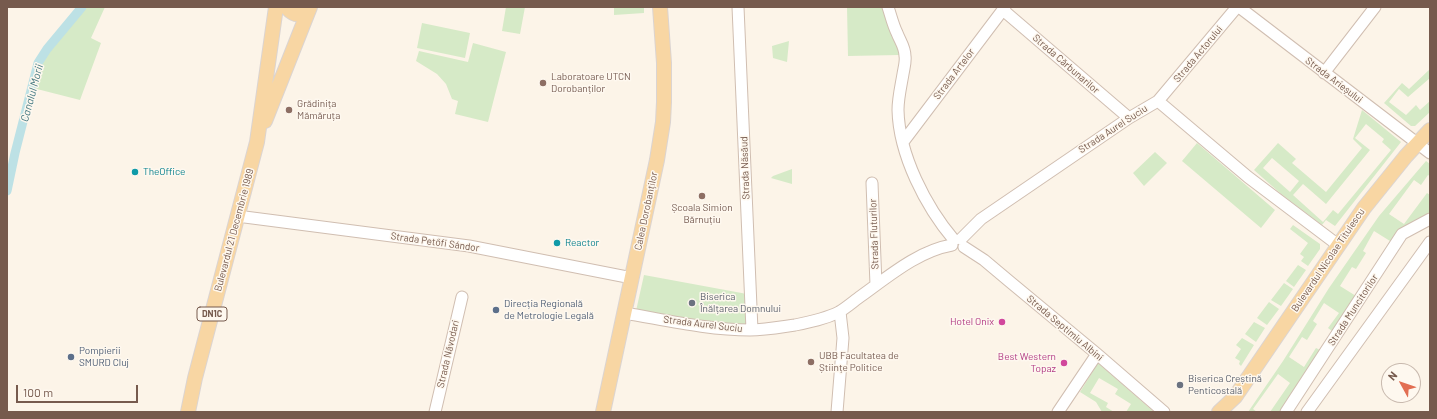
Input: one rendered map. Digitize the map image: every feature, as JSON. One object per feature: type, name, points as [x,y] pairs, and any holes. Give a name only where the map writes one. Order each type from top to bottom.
[{"type":"main road","name":"Bulevardul 21 Decembrie 1989","points":[[257,142],[276,7]]},
{"type":"main road","points":[[286,7],[290,12],[299,15],[304,13],[310,7]]},
{"type":"main road","name":"Bulevardul 21 Decembrie 1989","points":[[188,412],[195,378],[257,142],[310,7]]},
{"type":"main road","name":"Calea Dorobanților","points":[[603,412],[657,160],[663,122],[664,63],[660,7]]},
{"type":"main road","name":"Bulevardul Nicolae Titulescu","points":[[1219,412],[1235,397],[1373,196],[1417,143],[1430,130]]},
{"type":"main road","name":"Bulevardul Nicolae Titulescu","points":[[1230,412],[1235,397]]},
{"type":"street","name":"Strada Năsăud","points":[[738,7],[752,330]]},
{"type":"street","name":"Strada Septimiu Albini","points":[[888,7],[903,45],[906,57],[898,109],[899,126],[913,175],[920,190],[942,226],[958,243],[984,260],[1164,412]]},
{"type":"street","name":"Strada Arieșului","points":[[1238,7],[1430,153]]},
{"type":"street","name":"Strada Actorului","points":[[1158,101],[1238,7]]},
{"type":"street","points":[[1324,73],[1375,7]]},
{"type":"street","name":"Strada Artelor","points":[[903,142],[1004,8]]},
{"type":"street","name":"Strada Cărbunarilor","points":[[1004,8],[1129,118]]},
{"type":"street","name":"Strada Aurel Suciu","points":[[624,313],[710,327],[752,330],[812,322],[840,312],[876,285],[919,256],[939,247],[958,243],[981,219],[1129,118],[1158,101],[1248,176],[1338,245]]},
{"type":"street","name":"Strada Fluturilor","points":[[872,183],[876,285]]},
{"type":"street","name":"Strada Petőfi Sándor","points":[[237,216],[469,246],[632,278]]},
{"type":"street","name":"Strada Muncitorilor","points":[[1286,412],[1402,234],[1430,220]]},
{"type":"street","name":"Strada Muncitorilor","points":[[1307,412],[1430,242]]},
{"type":"street","name":"Strada Năvodari","points":[[435,412],[462,297]]},
{"type":"street","points":[[837,412],[843,338],[840,312]]},
{"type":"street","points":[[1058,412],[1097,354]]},
{"type":"green space","points":[[85,7],[105,7],[91,38],[101,43],[80,100],[33,88],[41,64],[49,51]]},
{"type":"green space","points":[[506,7],[525,7],[520,34],[502,31]]},
{"type":"green space","points":[[614,7],[644,7],[644,13],[614,15]]},
{"type":"green space","points":[[847,7],[885,7],[898,43],[899,55],[848,56]]},
{"type":"green space","points":[[422,23],[470,33],[465,58],[417,48]]},
{"type":"green space","points":[[789,41],[787,62],[773,58],[772,46]]},
{"type":"green space","points":[[473,43],[506,52],[488,122],[455,114],[458,101],[452,99],[446,84],[437,74],[416,61],[419,51],[468,62]]},
{"type":"green space","points":[[1430,69],[1430,78],[1408,97],[1399,89],[1389,102],[1406,115],[1416,105],[1420,110],[1430,101],[1430,112],[1415,126],[1411,126],[1384,103],[1402,83],[1409,89]]},
{"type":"green space","points":[[1362,110],[1401,142],[1335,226],[1326,220],[1322,225],[1281,194],[1254,170],[1278,143],[1296,159],[1292,163],[1326,192],[1362,148],[1353,139]],"holes":[[[1366,124],[1384,139],[1382,142],[1391,150],[1338,214],[1333,210],[1323,222],[1293,195],[1303,184],[1326,204],[1370,150],[1355,138]],[[1272,158],[1299,181],[1290,192],[1263,168]]]},
{"type":"green space","points":[[1197,143],[1275,210],[1261,228],[1182,161]]},
{"type":"green space","points":[[1155,152],[1167,163],[1144,186],[1133,173]]},
{"type":"green space","points":[[1426,161],[1430,164],[1430,176],[1428,175],[1421,185],[1414,180],[1389,214],[1404,224],[1427,193],[1430,195],[1430,212],[1414,222],[1282,412],[1270,412],[1290,383],[1278,374],[1253,409],[1257,412],[1248,412],[1283,361],[1329,288],[1379,216]],"holes":[[[1374,231],[1390,241],[1356,296],[1340,286],[1352,267],[1356,269],[1366,253],[1363,251]],[[1324,303],[1339,313],[1328,328],[1332,331],[1320,350],[1316,348],[1304,367],[1289,357],[1302,337],[1307,340],[1317,324],[1313,321]]]},
{"type":"green space","points":[[792,169],[792,184],[771,178],[773,176]]},
{"type":"green space","points":[[1293,225],[1320,244],[1320,249],[1308,266],[1301,261],[1304,257],[1300,254],[1308,243],[1290,229]]},
{"type":"green space","points":[[1298,265],[1306,270],[1294,287],[1286,281]]},
{"type":"green space","points":[[644,275],[747,294],[748,327],[636,311]]},
{"type":"green space","points":[[1284,283],[1293,289],[1281,306],[1271,300]]},
{"type":"green space","points":[[1269,302],[1279,309],[1267,325],[1257,318]]},
{"type":"green space","points":[[1254,322],[1265,328],[1256,342],[1245,334]]},
{"type":"green space","points":[[1242,338],[1254,345],[1241,366],[1239,364],[1240,361],[1235,358],[1241,349],[1236,345]]},
{"type":"green space","points":[[1098,363],[1154,412],[1126,412],[1131,404],[1115,394],[1118,389],[1099,378],[1090,393],[1108,403],[1106,407],[1114,412],[1102,412],[1096,402],[1080,392]]},
{"type":"waterway","name":"Canalul Morii","points":[[7,191],[38,63],[47,49],[82,7]]},
{"type":"place","name":"Laboratoare UTCN Dorobanților","points":[[543,83]]},
{"type":"place","name":"Grădinița Mămăruța","points":[[289,110]]},
{"type":"place","name":"TheOffice","points":[[135,172]]},
{"type":"place","name":"Școala Simion Bărnuțiu","points":[[702,196]]},
{"type":"place","name":"Reactor","points":[[557,243]]},
{"type":"place","name":"Biserica Înălțarea Domnului","points":[[692,303]]},
{"type":"place","name":"Direcția Regională de Metrologie Legală","points":[[496,310]]},
{"type":"place","name":"Hotel Onix","points":[[1002,322]]},
{"type":"place","name":"Pompierii SMURD Cluj","points":[[71,357]]},
{"type":"place","name":"UBB Facultatea de Științe Politice","points":[[811,362]]},
{"type":"place","name":"Best Western Topaz","points":[[1064,363]]},
{"type":"place","name":"Biserica Creștină Penticostală","points":[[1180,385]]}]
